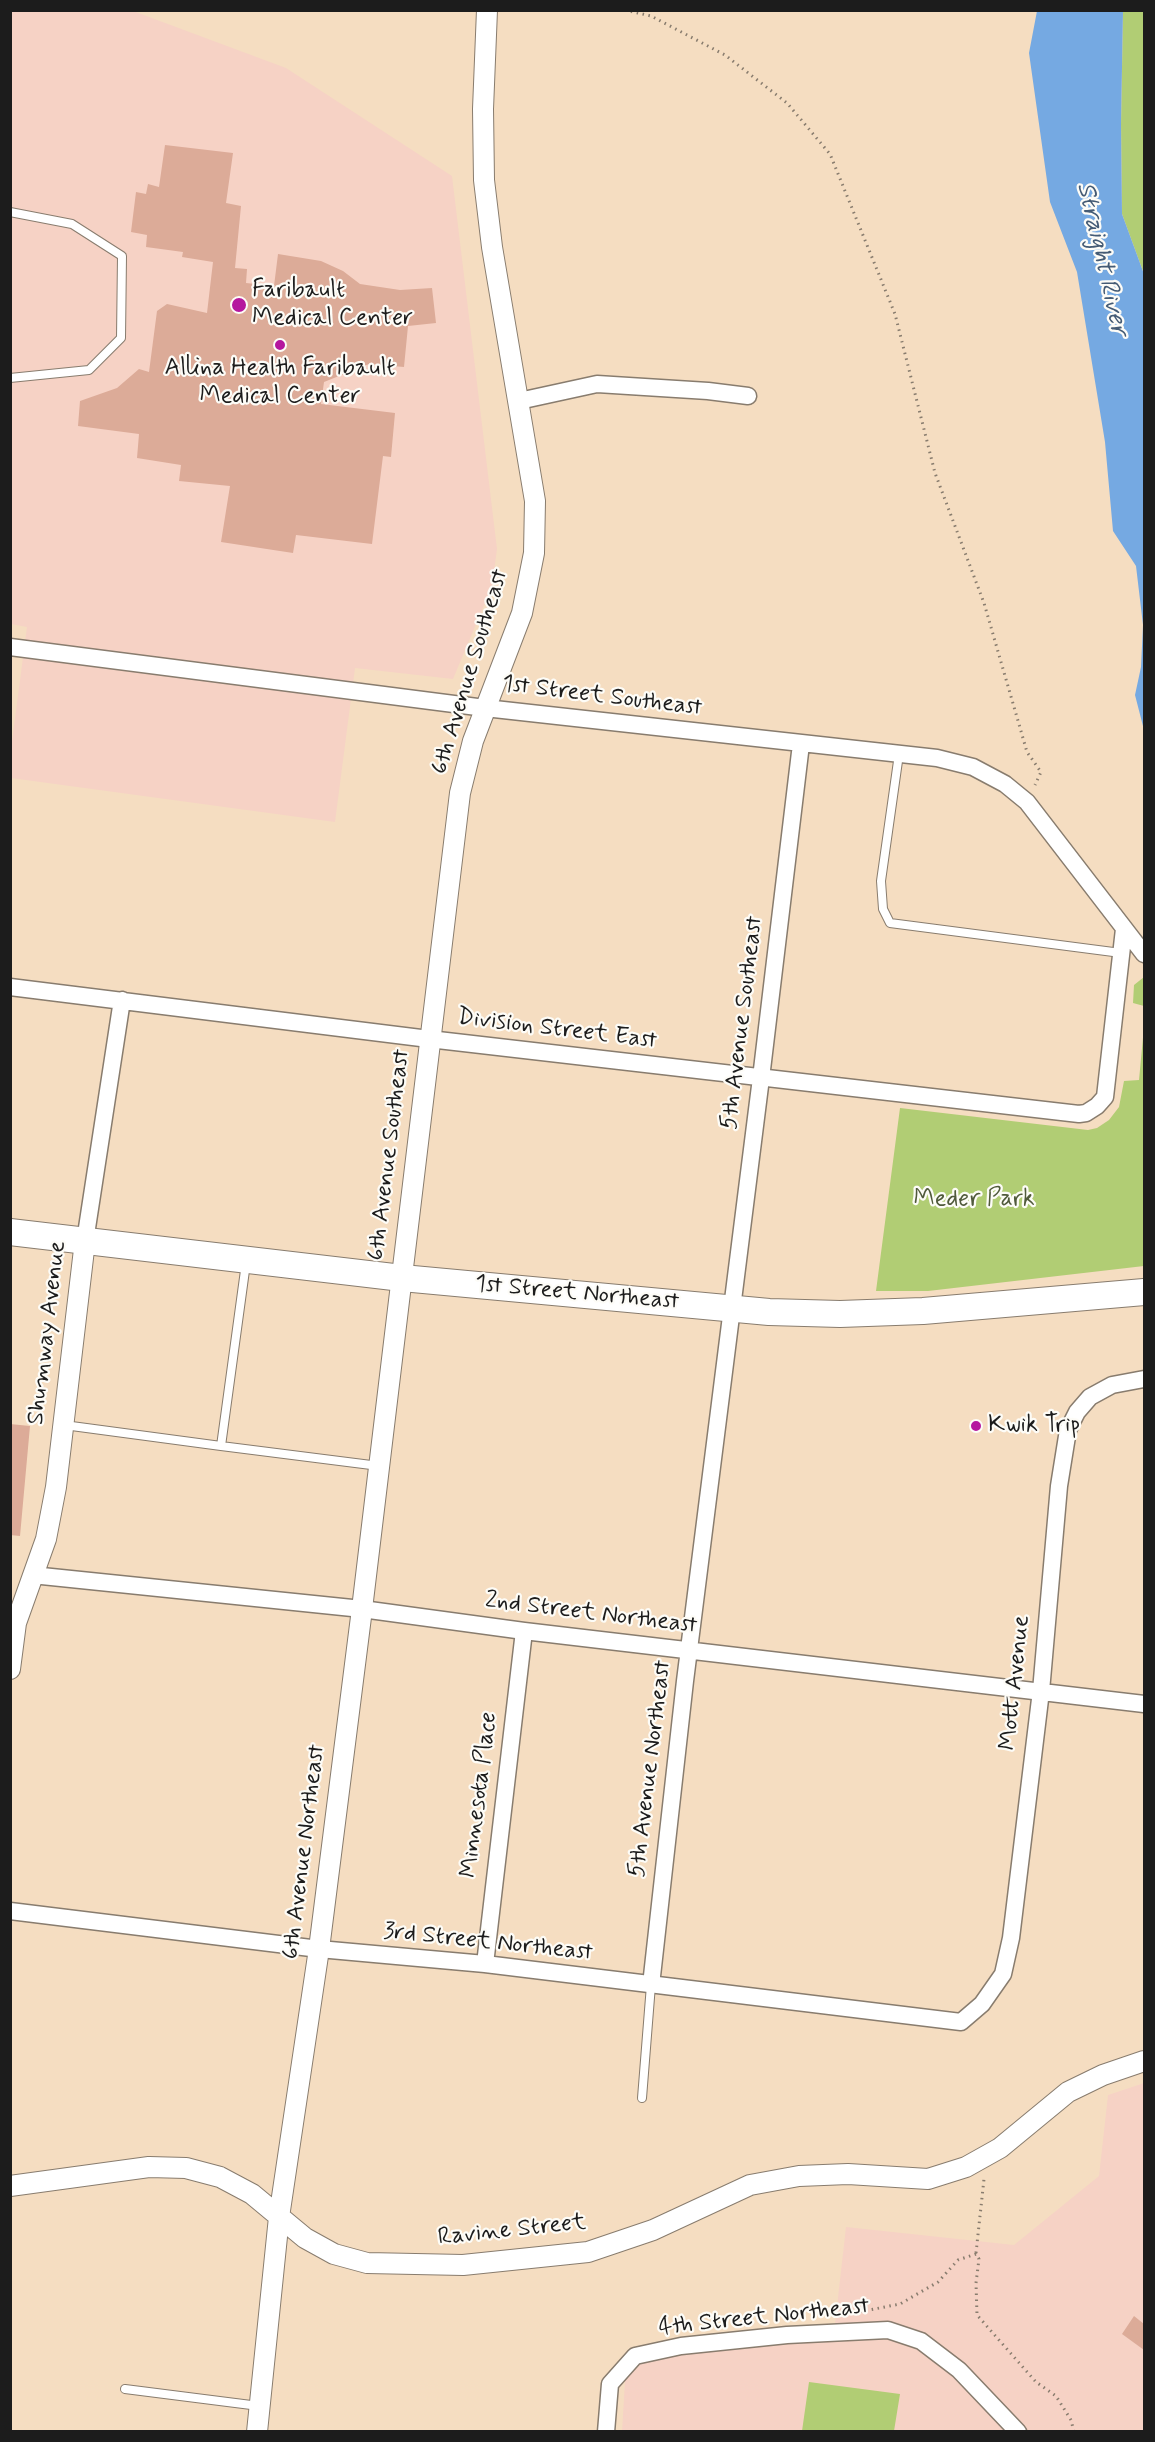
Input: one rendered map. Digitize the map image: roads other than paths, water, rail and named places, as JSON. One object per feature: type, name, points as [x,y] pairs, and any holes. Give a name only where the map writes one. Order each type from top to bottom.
[{"type":"main road","name":"1st Street Northeast","points":[[10,1232],[402,1278],[807,1313],[912,1312],[1144,1292]]},
{"type":"street","name":"6th Avenue Southeast","points":[[402,1278],[460,793],[473,741],[522,613],[534,553],[535,501],[492,247],[484,180],[483,109],[487,10]]},
{"type":"street","points":[[519,400],[597,384],[708,391],[748,396]]},
{"type":"street","name":"1st Street Southeast","points":[[10,647],[485,708],[937,758],[973,767],[1005,784],[1026,802],[1144,954]]},
{"type":"street","name":"5th Avenue Southeast","points":[[731,1308],[801,744]]},
{"type":"street","points":[[1121,953],[1124,929]]},
{"type":"street","name":"Division Street East","points":[[10,987],[429,1039],[1079,1114],[1086,1113],[1097,1106],[1105,1097],[1121,953]]},
{"type":"street","name":"Shumway Avenue","points":[[11,1659],[16,1623],[46,1539],[63,1425],[85,1241],[122,1000]]},
{"type":"street","name":"6th Avenue Northeast","points":[[256,2432],[279,2217],[319,1949],[402,1278]]},
{"type":"street","name":"5th Avenue Northeast","points":[[651,1985],[731,1308]]},
{"type":"street","name":"Mott Avenue","points":[[961,2022],[982,2004],[1004,1974],[1011,1938],[1041,1691],[1059,1486],[1068,1430],[1077,1412],[1090,1397],[1112,1385],[1144,1379]]},
{"type":"street","points":[[10,1592],[32,1575]]},
{"type":"street","name":"2nd Street Northeast","points":[[32,1575],[362,1610],[1144,1704]]},
{"type":"street","name":"Minnesota Place","points":[[485,1964],[524,1631]]},
{"type":"street","name":"3rd Street Northeast","points":[[10,1911],[319,1949],[485,1964],[961,2022]]},
{"type":"street","name":"Ravine Street","points":[[10,2186],[148,2167],[186,2168],[220,2177],[244,2189],[305,2238],[334,2254],[367,2263],[463,2265],[588,2253],[653,2230],[750,2185],[799,2176],[848,2174],[928,2179],[966,2167],[1000,2148],[1068,2092],[1103,2075],[1144,2061]]},
{"type":"street","name":"4th Street Northeast","points":[[606,2432],[610,2384],[635,2356],[681,2346],[787,2335],[888,2330],[921,2341],[959,2370],[1018,2432]]},
{"type":"lane","points":[[10,212],[72,224],[122,256],[121,338],[89,370],[10,378]]},
{"type":"lane","points":[[899,754],[881,881],[883,909],[890,923],[1121,953]]},
{"type":"lane","points":[[221,1446],[246,1261]]},
{"type":"lane","points":[[63,1425],[379,1466]]},
{"type":"lane","points":[[642,2098],[651,1985]]},
{"type":"lane","points":[[125,2388],[259,2406]]},
{"type":"water","name":"Straight River","points":[[1037,11],[1123,11],[1122,214],[1144,274],[1144,730],[1135,695],[1141,667],[1143,625],[1136,566],[1113,531],[1105,442],[1077,272],[1050,202],[1029,53]]},
{"type":"place","name":"Faribault Medical Center","points":[[239,305]]},
{"type":"place","name":"Allina Health Faribault Medical Center","points":[[280,345]]},
{"type":"place","name":"Kwik Trip","points":[[976,1426]]},
{"type":"park label","name":"Meder Park","points":[[974,1200]]}]
